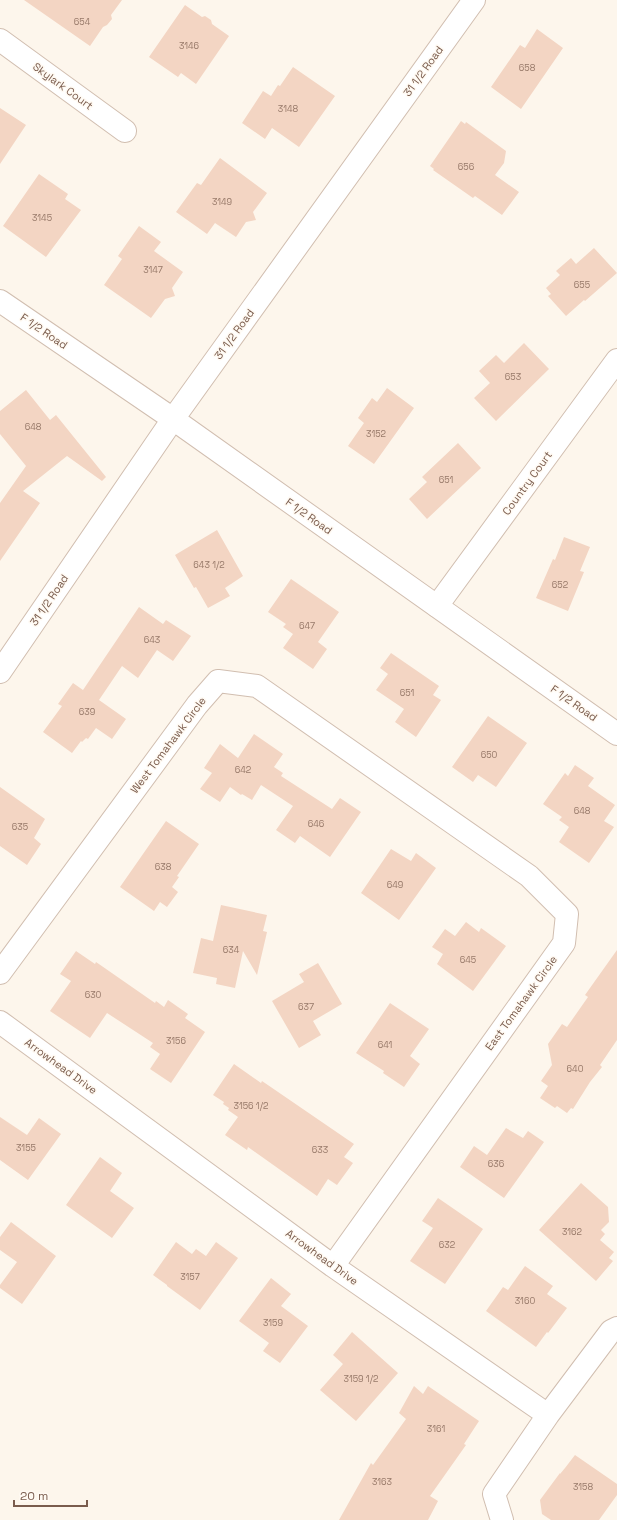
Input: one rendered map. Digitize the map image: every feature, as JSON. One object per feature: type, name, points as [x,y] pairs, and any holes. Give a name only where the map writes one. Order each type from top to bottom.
[{"type":"street","name":"31 1/2 Road","points":[[0,672],[173,419],[474,0]]},
{"type":"street","name":"Skylark Court","points":[[0,40],[125,131]]},
{"type":"street","name":"F 1/2 Road","points":[[0,301],[173,419],[617,734]]},
{"type":"street","name":"Country Court","points":[[437,606],[617,360]]},
{"type":"street","name":"West Tomahawk Circle","points":[[0,973],[197,704],[218,681],[257,686],[392,780]]},
{"type":"street","name":"East Tomahawk Circle","points":[[333,1266],[564,943],[566,914],[529,876],[392,780]]},
{"type":"street","name":"Arrowhead Drive","points":[[0,1022],[333,1266],[548,1415]]},
{"type":"street","points":[[502,1520],[494,1494],[548,1415],[611,1330],[617,1328]]},
{"type":"building","points":[[24,0],[122,0],[111,15],[112,19],[103,27],[90,46]]},
{"type":"building","points":[[185,5],[202,17],[205,16],[211,20],[212,24],[229,36],[196,84],[181,73],[178,77],[149,57]]},
{"type":"building","points":[[537,29],[563,48],[521,109],[491,87],[520,45],[525,48]]},
{"type":"building","points":[[293,67],[335,96],[299,147],[272,128],[265,139],[242,123],[263,91],[271,96]]},
{"type":"building","points":[[0,108],[26,125],[0,164]]},
{"type":"building","points":[[461,121],[465,124],[466,122],[506,151],[504,163],[495,175],[519,192],[502,215],[475,196],[473,198],[433,170],[434,169],[430,166]]},
{"type":"building","points":[[220,158],[267,193],[253,212],[256,220],[246,222],[236,237],[215,223],[207,234],[176,212],[197,183],[201,185]]},
{"type":"building","points":[[39,174],[68,194],[65,199],[81,210],[46,257],[3,226]]},
{"type":"building","points":[[139,226],[161,242],[154,251],[183,272],[172,288],[175,296],[165,299],[151,318],[104,285],[122,259],[118,256]]},
{"type":"building","points":[[594,248],[617,273],[566,316],[548,296],[551,294],[546,288],[560,275],[556,271],[571,258],[576,264]]},
{"type":"building","points":[[524,343],[549,369],[496,421],[474,398],[490,383],[479,371],[496,355],[504,363]]},
{"type":"building","points":[[387,388],[414,408],[374,464],[348,446],[364,423],[358,418],[372,398],[377,402]]},
{"type":"building","points":[[26,390],[50,420],[56,415],[106,477],[102,481],[67,456],[23,491],[40,503],[0,561],[0,503],[26,466],[0,434],[0,411]]},
{"type":"building","points":[[458,443],[481,468],[427,519],[409,499],[427,482],[422,477]]},
{"type":"building","points":[[217,530],[243,576],[225,588],[230,596],[208,608],[196,587],[194,588],[175,555]]},
{"type":"building","points":[[564,537],[590,547],[580,571],[584,572],[568,611],[536,598],[553,559],[555,560]]},
{"type":"building","points":[[291,579],[339,612],[318,642],[327,649],[313,669],[283,648],[293,634],[283,627],[286,624],[268,612]]},
{"type":"building","points":[[139,607],[163,624],[166,620],[191,636],[173,661],[157,650],[138,678],[122,666],[99,700],[126,719],[112,739],[96,728],[88,739],[86,738],[82,742],[81,741],[72,753],[43,732],[62,706],[58,704],[73,683],[83,690]]},
{"type":"building","points":[[391,653],[439,686],[433,695],[441,700],[416,737],[395,722],[404,709],[376,690],[388,674],[380,668]]},
{"type":"building","points":[[488,716],[527,743],[496,787],[478,775],[473,782],[452,767]]},
{"type":"building","points":[[254,734],[283,754],[274,767],[283,773],[281,776],[332,809],[340,798],[361,812],[330,857],[300,836],[295,843],[276,830],[293,806],[261,785],[252,800],[242,794],[241,795],[230,787],[220,802],[200,789],[212,773],[204,768],[220,744],[238,758]]},
{"type":"building","points":[[575,765],[594,778],[588,786],[615,805],[604,821],[614,827],[589,863],[559,842],[569,827],[559,820],[562,817],[543,804],[565,773],[568,776]]},
{"type":"building","points":[[0,787],[45,819],[34,838],[41,844],[27,865],[0,846]]},
{"type":"building","points":[[166,821],[199,844],[177,876],[179,877],[172,887],[178,892],[167,907],[160,902],[154,911],[120,887]]},
{"type":"building","points":[[391,849],[411,861],[416,853],[436,868],[399,920],[361,893]]},
{"type":"building","points":[[221,905],[267,915],[263,931],[267,932],[257,975],[243,951],[235,988],[216,984],[217,978],[193,973],[201,938],[213,941]]},
{"type":"building","points":[[466,922],[479,932],[481,928],[506,946],[473,991],[437,964],[443,954],[432,947],[445,929],[455,936]]},
{"type":"building","points":[[617,950],[617,1040],[600,1065],[602,1067],[590,1082],[573,1109],[571,1108],[567,1113],[557,1106],[555,1108],[540,1098],[548,1086],[541,1081],[552,1065],[548,1044],[562,1024],[567,1027],[588,997],[585,995]]},
{"type":"building","points":[[76,951],[95,964],[96,962],[155,1003],[156,1001],[164,1007],[168,1000],[188,1014],[185,1018],[205,1032],[171,1083],[150,1069],[160,1054],[150,1047],[153,1043],[107,1013],[90,1038],[50,1011],[71,981],[60,974]]},
{"type":"building","points":[[318,963],[342,1004],[313,1021],[321,1035],[299,1048],[272,1001],[304,982],[299,974]]},
{"type":"building","points":[[390,1003],[429,1029],[410,1056],[420,1064],[404,1087],[383,1073],[384,1071],[356,1053]]},
{"type":"building","points":[[234,1064],[261,1083],[262,1081],[354,1144],[344,1157],[353,1163],[337,1185],[328,1179],[317,1196],[248,1147],[247,1150],[225,1135],[238,1117],[228,1110],[229,1108],[223,1104],[224,1102],[213,1095]]},
{"type":"building","points":[[0,1117],[27,1135],[39,1118],[61,1134],[28,1180],[0,1160]]},
{"type":"building","points":[[506,1128],[523,1138],[528,1131],[544,1142],[504,1198],[460,1167],[474,1146],[487,1155]]},
{"type":"building","points":[[100,1157],[122,1173],[110,1191],[134,1208],[112,1238],[66,1205]]},
{"type":"building","points":[[581,1183],[608,1207],[609,1222],[601,1230],[605,1234],[600,1240],[614,1252],[609,1258],[613,1261],[596,1281],[539,1230]]},
{"type":"building","points":[[438,1198],[483,1229],[445,1284],[410,1261],[433,1228],[422,1221]]},
{"type":"building","points":[[11,1222],[56,1256],[22,1304],[0,1288],[0,1285],[17,1262],[0,1250],[0,1237]]},
{"type":"building","points":[[176,1242],[192,1254],[196,1249],[206,1256],[216,1242],[238,1258],[200,1310],[153,1275]]},
{"type":"building","points":[[525,1266],[553,1286],[547,1294],[567,1308],[536,1347],[486,1311],[503,1287],[508,1290]]},
{"type":"building","points":[[271,1278],[291,1294],[281,1306],[308,1326],[280,1363],[263,1351],[269,1343],[239,1321]]},
{"type":"building","points":[[352,1332],[398,1373],[356,1421],[320,1390],[343,1364],[333,1355]]},
{"type":"building","points":[[414,1386],[423,1394],[428,1386],[479,1421],[464,1444],[466,1445],[430,1496],[438,1501],[428,1520],[339,1520],[371,1463],[373,1465],[406,1419],[399,1413]]},
{"type":"building","points":[[575,1455],[617,1484],[617,1495],[599,1520],[551,1520],[542,1514],[540,1500]]}]
